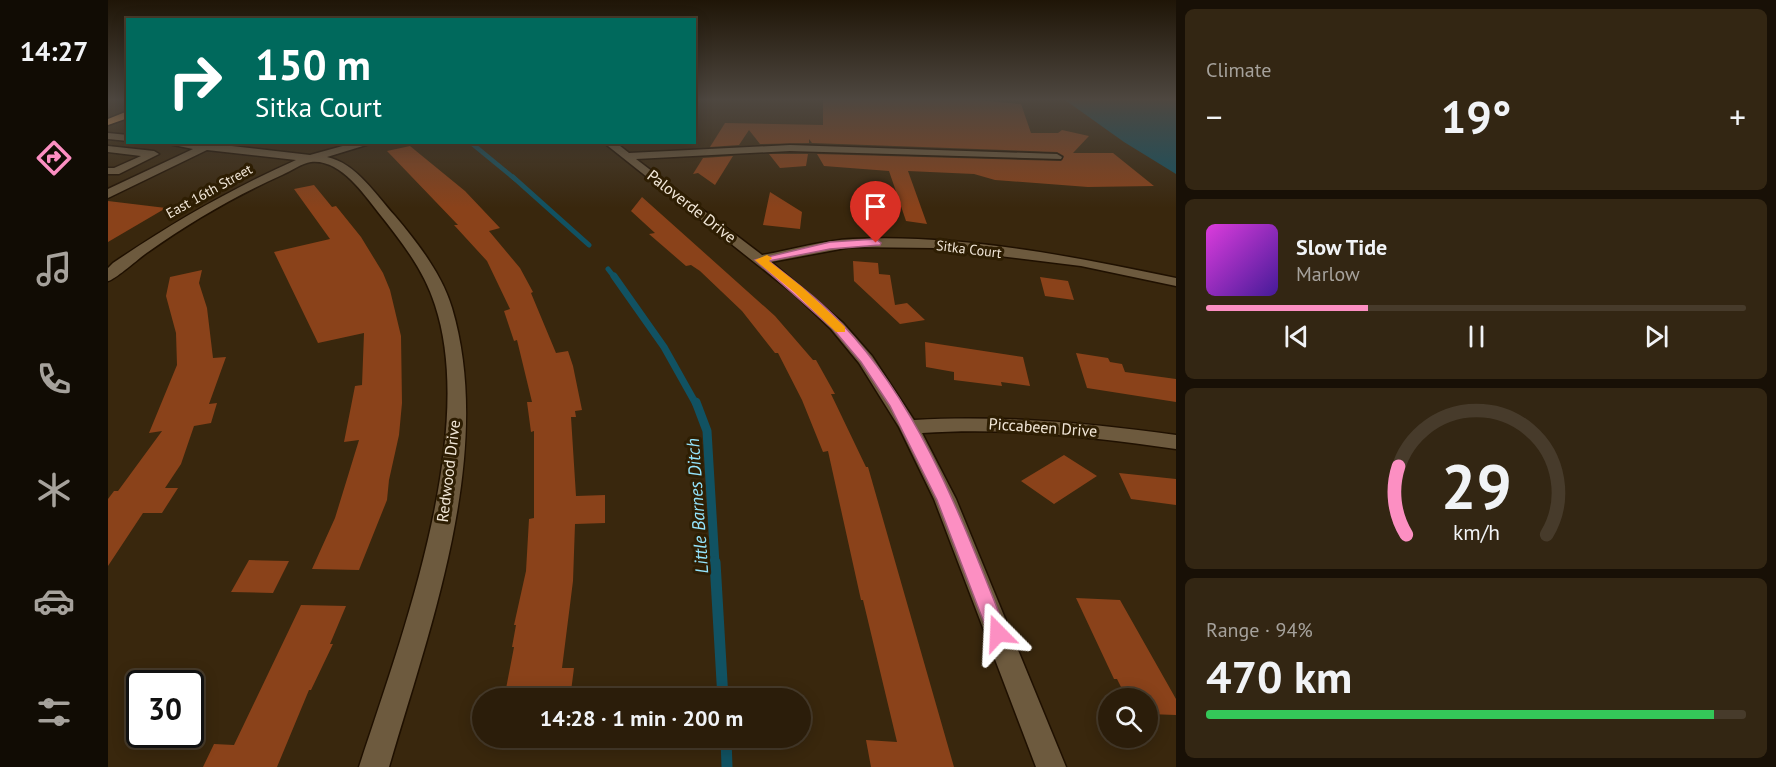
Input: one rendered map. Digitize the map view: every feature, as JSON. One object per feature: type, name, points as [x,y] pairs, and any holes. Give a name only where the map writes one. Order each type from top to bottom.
[{"type":"street","points":[[111,136],[126,138]]},
{"type":"street","name":"Redwood Drive","points":[[180,144],[329,161],[347,168],[406,238],[423,263],[444,307],[456,359],[455,440],[440,534],[375,767]]},
{"type":"street","name":"East 16th Street","points":[[108,277],[118,266],[168,231],[243,188],[309,159],[364,144]]},
{"type":"street","name":"Paloverde Drive","points":[[611,144],[798,290],[837,326],[866,360],[909,427],[945,500],[1051,767]]},
{"type":"street","points":[[629,156],[702,149],[793,146],[1057,157]]},
{"type":"street","points":[[108,194],[205,147]]},
{"type":"street","points":[[108,149],[154,154],[110,173]]},
{"type":"street","name":"Sitka Court","points":[[760,260],[851,243],[933,244],[1091,263],[1176,282]]},
{"type":"street","name":"Piccabeen Drive","points":[[909,427],[978,423],[1057,426],[1176,442]]},
{"type":"water","points":[[1115,136],[1176,136],[1176,174]]},
{"type":"building","points":[[717,136],[745,136],[739,145],[710,147]]},
{"type":"building","points":[[754,136],[1088,136],[1073,153],[1113,153],[1154,186],[1088,187],[995,180],[974,174],[908,171],[927,224],[906,221],[889,171],[824,166],[817,154],[1061,161],[1064,156],[1057,152],[812,143],[809,139],[809,143],[760,144]]},
{"type":"building","points":[[410,146],[465,191],[500,228],[489,231],[520,268],[533,292],[531,293],[556,353],[568,351],[582,410],[575,411],[576,417],[571,417],[576,496],[605,495],[605,523],[575,524],[573,581],[562,668],[574,668],[571,688],[506,688],[514,647],[512,647],[516,625],[514,625],[526,571],[529,519],[534,518],[534,431],[531,432],[527,402],[532,402],[517,340],[514,341],[504,311],[510,309],[487,261],[454,225],[458,225],[387,151]]},
{"type":"building","points":[[769,154],[808,154],[806,166],[780,168]]},
{"type":"building","points":[[733,156],[715,185],[698,173],[693,174],[703,158]]},
{"type":"building","points":[[314,185],[332,207],[336,206],[361,237],[383,273],[390,290],[401,336],[402,403],[399,435],[387,500],[359,570],[312,569],[335,518],[359,440],[344,442],[355,386],[362,385],[364,333],[318,343],[274,252],[330,239],[294,189]]},
{"type":"building","points":[[770,192],[802,212],[800,229],[763,225]]},
{"type":"building","points":[[642,197],[775,316],[813,360],[816,360],[835,394],[831,394],[868,467],[954,767],[871,767],[866,740],[897,742],[863,600],[861,600],[828,451],[823,452],[802,400],[778,353],[775,353],[742,311],[700,271],[691,265],[686,266],[649,234],[655,233],[631,211]]},
{"type":"building","points":[[108,201],[166,208],[108,242]]},
{"type":"building","points":[[853,261],[878,263],[879,274],[890,275],[895,305],[907,303],[925,320],[900,324],[854,281]]},
{"type":"building","points":[[202,270],[199,283],[207,308],[213,358],[226,357],[209,404],[217,403],[211,423],[194,426],[181,464],[165,488],[178,488],[162,513],[143,513],[108,566],[108,499],[114,491],[118,491],[162,431],[149,433],[177,365],[176,333],[166,296],[170,277]]},
{"type":"building","points":[[1040,277],[1068,281],[1074,300],[1045,296]]},
{"type":"building","points":[[925,342],[1023,357],[1030,386],[1001,382],[1002,386],[954,380],[954,372],[926,367]]},
{"type":"building","points":[[1076,353],[1108,358],[1110,362],[1122,364],[1125,372],[1176,379],[1176,402],[1087,388]]},
{"type":"building","points":[[1064,455],[1097,476],[1054,504],[1021,481]]},
{"type":"building","points":[[1119,473],[1176,479],[1176,505],[1131,499]]},
{"type":"building","points":[[249,560],[289,561],[273,593],[231,592]]},
{"type":"building","points":[[1076,598],[1120,600],[1176,699],[1176,715],[1158,714],[1158,688],[1122,688],[1117,679],[1114,679]]},
{"type":"building","points":[[301,605],[346,606],[330,644],[333,644],[309,690],[277,767],[203,767],[214,744],[234,745]]},
{"type":"waterway","name":"Little Barnes Ditch","points":[[472,144],[515,179]]},
{"type":"waterway","name":"Little Barnes Ditch","points":[[513,177],[589,245]]},
{"type":"waterway","name":"Little Barnes Ditch","points":[[608,269],[615,278]]},
{"type":"waterway","name":"Little Barnes Ditch","points":[[614,276],[664,347],[696,404]]},
{"type":"waterway","name":"Little Barnes Ditch","points":[[696,402],[707,431],[715,564]]},
{"type":"waterway","name":"Little Barnes Ditch","points":[[715,562],[722,688]]},
{"type":"waterway","name":"Little Barnes Ditch","points":[[726,748],[727,767]]},
{"type":"slow traffic","points":[[767,258],[760,260],[798,290],[840,330]]},
{"type":"route","points":[[876,243],[830,246],[760,260],[798,290],[837,326],[866,360],[897,406],[945,500],[998,633]]}]
